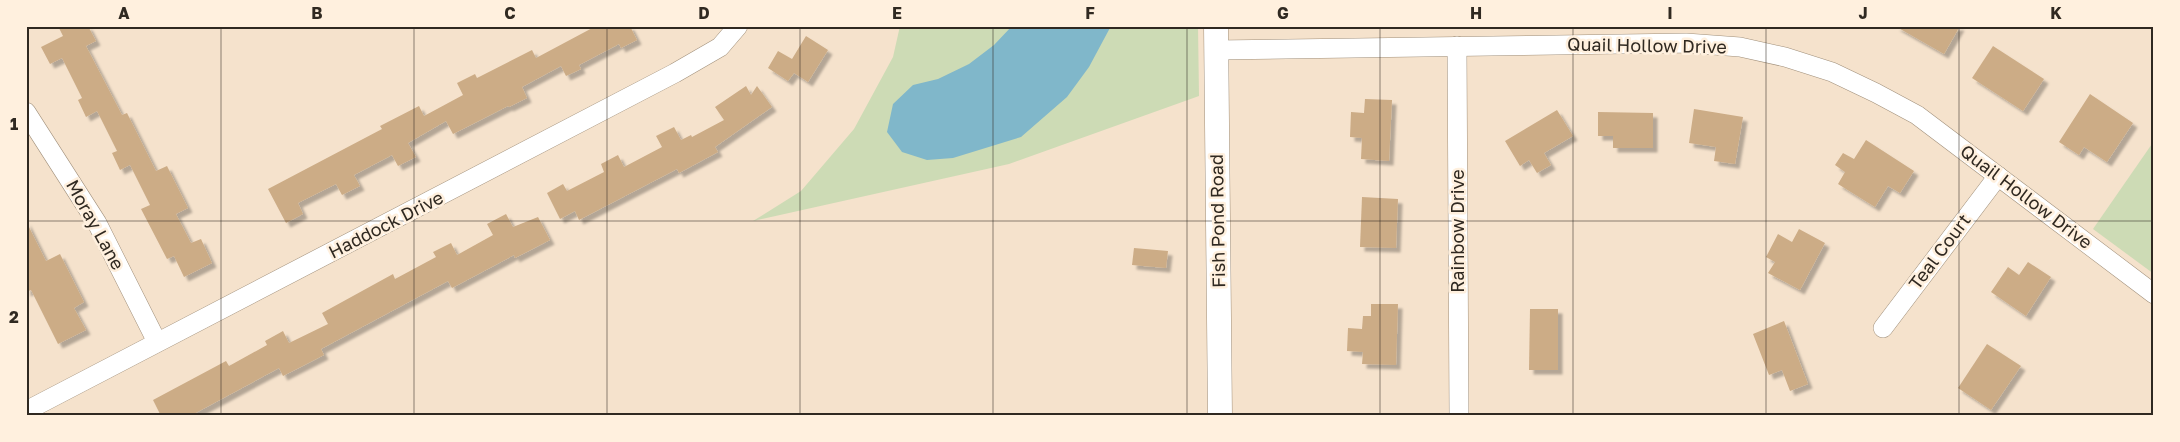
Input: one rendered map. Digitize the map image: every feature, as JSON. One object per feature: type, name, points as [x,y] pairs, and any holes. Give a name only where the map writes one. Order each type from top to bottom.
[{"type":"street","name":"Haddock Drive","points":[[26,412],[158,342],[405,216],[688,66],[720,47],[738,26]]},
{"type":"street","name":"Fish Pond Road","points":[[1216,26],[1220,416]]},
{"type":"street","name":"Quail Hollow Drive","points":[[1216,50],[1694,43],[1740,47],[1785,57],[1846,78],[1917,116],[2154,294]]},
{"type":"street","name":"Rainbow Drive","points":[[1456,46],[1459,416]]},
{"type":"street","name":"Moray Lane","points":[[26,112],[92,214],[158,342]]},
{"type":"street","name":"Teal Court","points":[[1882,328],[1998,176]]},
{"type":"green space","points":[[900,26],[1198,26],[1199,96],[1009,164],[753,221],[801,191],[854,129],[893,57]]},
{"type":"green space","points":[[2154,141],[2154,274],[2093,229]]},
{"type":"water","points":[[1012,26],[1111,26],[1089,67],[1067,97],[1021,137],[953,158],[927,160],[902,152],[887,132],[893,104],[913,85],[938,79],[969,64],[994,45]]},
{"type":"building","points":[[58,26],[88,26],[96,41],[86,46],[122,115],[127,113],[156,171],[167,166],[188,208],[176,214],[191,243],[201,239],[212,263],[184,277],[174,256],[167,259],[141,209],[150,205],[130,165],[120,170],[112,153],[117,151],[97,111],[86,117],[78,100],[82,98],[62,58],[50,64],[41,47],[63,36]]},
{"type":"building","points":[[596,26],[630,26],[637,40],[621,48],[619,44],[579,65],[581,69],[566,76],[561,66],[522,87],[527,98],[453,134],[446,121],[408,143],[416,157],[398,166],[392,155],[354,175],[360,186],[342,195],[336,184],[298,203],[303,214],[286,223],[268,189],[382,129],[380,126],[419,106],[424,116],[463,95],[457,83],[475,74],[477,78],[532,50],[536,58]]},
{"type":"building","points":[[1895,26],[1960,26],[1944,54]]},
{"type":"building","points":[[806,36],[828,50],[808,82],[794,73],[788,81],[768,68],[778,51],[792,59]]},
{"type":"building","points":[[1993,46],[2044,79],[2023,111],[1972,78]]},
{"type":"building","points":[[746,86],[751,95],[757,86],[772,107],[715,147],[718,152],[679,173],[677,169],[579,220],[575,211],[560,219],[547,193],[563,184],[567,191],[604,172],[601,164],[618,155],[624,167],[662,147],[656,136],[674,127],[681,140],[691,135],[692,137],[724,120],[715,107]]},
{"type":"building","points":[[2090,94],[2133,123],[2107,162],[2084,147],[2079,155],[2059,142]]},
{"type":"building","points":[[1365,99],[1392,100],[1389,161],[1361,159],[1362,138],[1350,137],[1351,112],[1364,113]]},
{"type":"building","points":[[1694,109],[1743,117],[1735,164],[1714,161],[1716,147],[1689,143]]},
{"type":"building","points":[[1557,110],[1573,136],[1544,153],[1551,165],[1537,173],[1529,160],[1520,166],[1505,141]]},
{"type":"building","points":[[1598,112],[1653,113],[1653,148],[1613,148],[1613,136],[1598,136]]},
{"type":"building","points":[[1866,140],[1914,171],[1900,193],[1888,186],[1875,207],[1838,184],[1845,172],[1835,165],[1843,153],[1854,159]]},
{"type":"building","points":[[1362,197],[1398,199],[1396,248],[1360,247]]},
{"type":"building","points":[[506,214],[513,227],[538,217],[550,240],[515,258],[514,255],[452,288],[448,281],[321,349],[324,355],[283,376],[279,368],[190,416],[161,416],[153,400],[226,361],[229,366],[267,345],[265,341],[283,331],[289,343],[328,324],[322,313],[393,274],[395,279],[436,257],[433,252],[451,243],[457,255],[493,235],[487,224]]},
{"type":"building","points":[[26,221],[46,261],[60,254],[84,302],[74,308],[86,330],[58,344],[31,290],[26,292]]},
{"type":"building","points":[[1799,229],[1825,243],[1800,290],[1768,273],[1775,262],[1766,257],[1778,234],[1792,242]]},
{"type":"building","points":[[1134,248],[1168,251],[1166,268],[1132,265]]},
{"type":"building","points":[[2028,262],[2051,277],[2026,316],[1991,292],[2008,267],[2019,275]]},
{"type":"building","points":[[1371,304],[1398,304],[1396,365],[1362,364],[1363,352],[1347,351],[1348,328],[1362,329],[1363,316],[1371,316]]},
{"type":"building","points":[[1530,309],[1558,309],[1558,370],[1529,370]]},
{"type":"building","points":[[1784,321],[1808,384],[1790,391],[1782,370],[1769,375],[1753,334]]},
{"type":"building","points":[[1987,344],[2021,366],[1991,410],[1958,388]]}]
